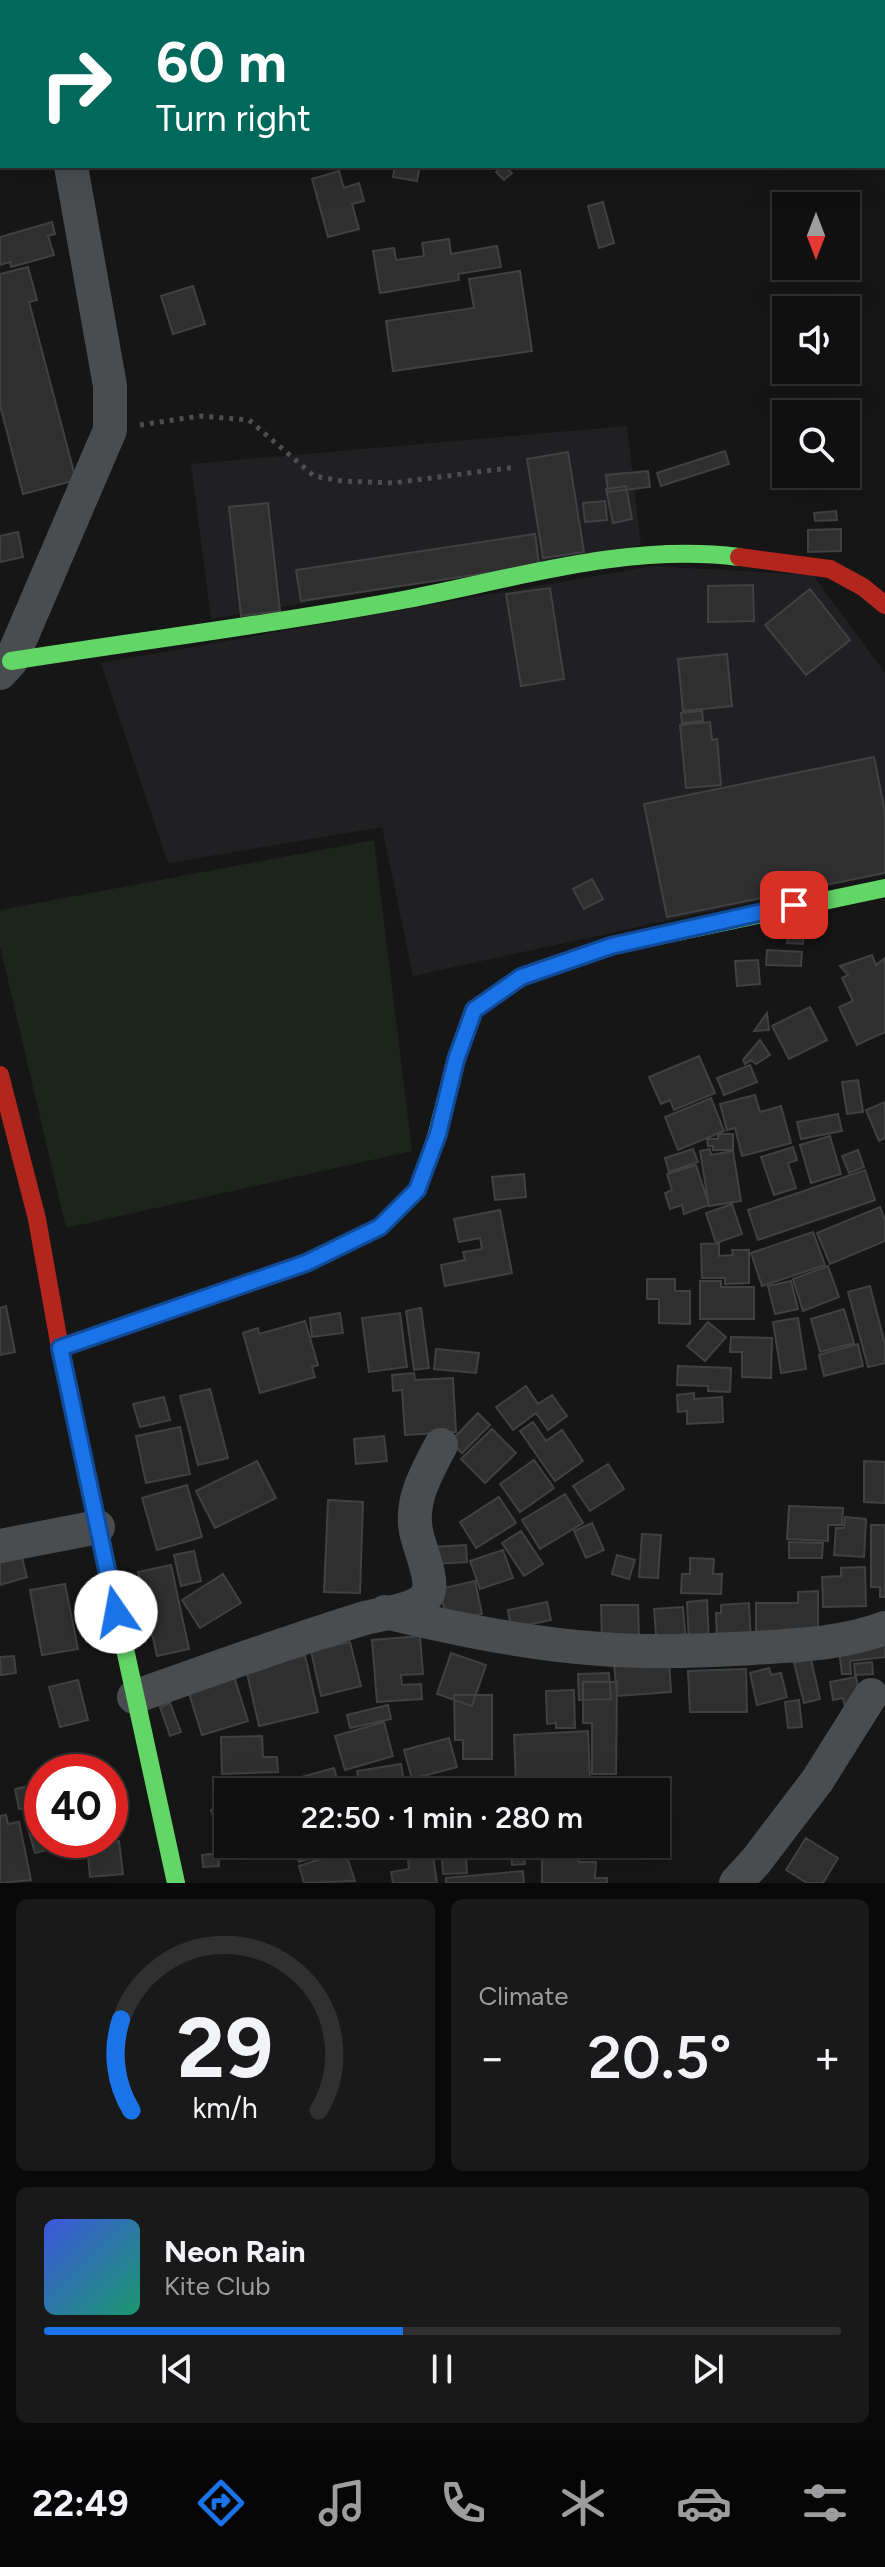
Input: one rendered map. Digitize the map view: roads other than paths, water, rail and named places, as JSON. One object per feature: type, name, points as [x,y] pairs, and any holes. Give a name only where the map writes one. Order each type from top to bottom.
[{"type":"street","points":[[5,667],[110,430],[110,386],[79,171]]},
{"type":"street","points":[[5,667],[407,599],[549,569],[669,555],[723,555],[830,569],[863,587],[885,605]]},
{"type":"street","points":[[60,1348],[306,1263],[380,1227],[417,1190],[438,1134],[456,1060],[474,1010],[521,977],[611,946],[885,888]]},
{"type":"street","points":[[0,1075],[37,1219],[60,1348],[176,1883]]},
{"type":"street","points":[[134,1697],[385,1612],[410,1608],[423,1601],[429,1589],[414,1512],[418,1493],[441,1445]]},
{"type":"street","points":[[0,1546],[98,1527]]},
{"type":"street","points":[[385,1612],[493,1635],[602,1649],[666,1651],[800,1645],[848,1639],[885,1628]]},
{"type":"street","points":[[736,1883],[817,1781],[871,1695]]}]
